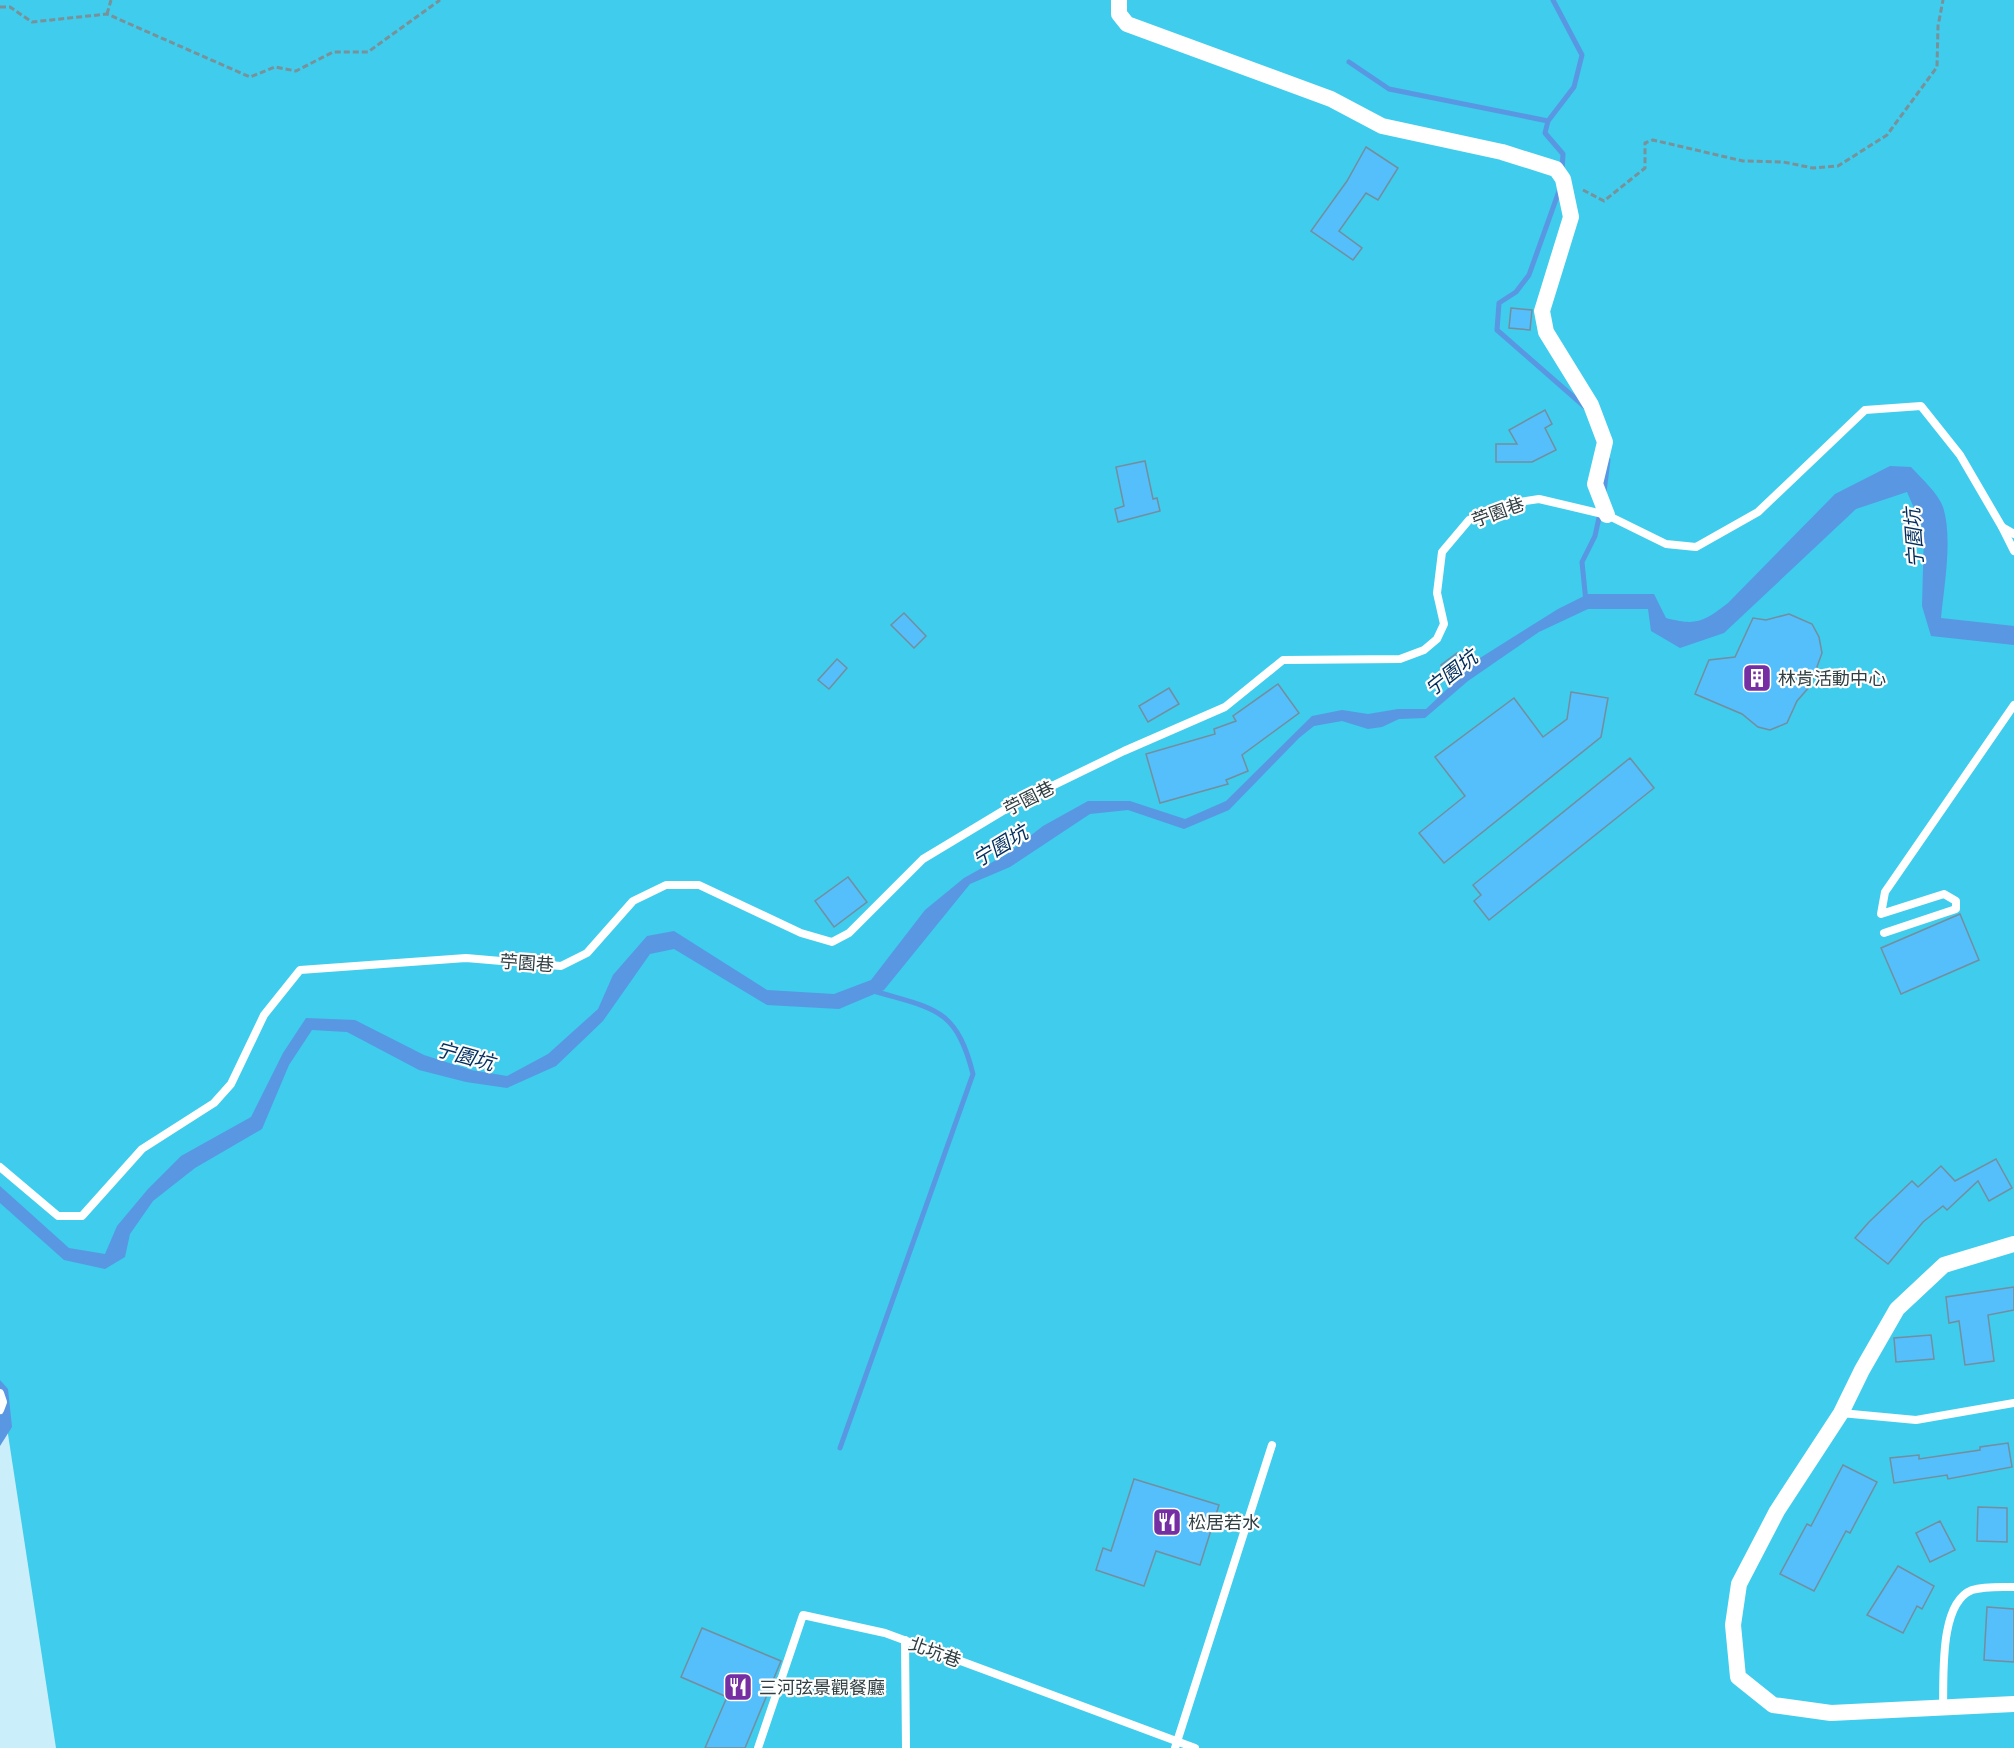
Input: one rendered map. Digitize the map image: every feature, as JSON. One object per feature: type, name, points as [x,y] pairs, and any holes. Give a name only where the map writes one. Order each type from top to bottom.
[{"type":"street","points":[[1119,0],[1119,14],[1127,24],[1331,99],[1382,126],[1502,153],[1556,169],[1563,179],[1571,217],[1542,311],[1546,332],[1591,405],[1605,442],[1595,484],[1607,515]]},
{"type":"street","points":[[2014,1244],[1944,1265],[1897,1309],[1862,1370],[1841,1413],[1777,1511],[1739,1584],[1733,1624],[1738,1677],[1773,1705],[1832,1713],[2014,1704]]},
{"type":"lane","name":"苧園巷","points":[[0,1167],[58,1216],[82,1216],[142,1149],[214,1103],[231,1084],[264,1015],[300,970],[466,958],[561,966],[587,953],[633,901],[666,885],[699,885],[801,933],[832,942],[849,933],[923,859],[1011,806],[1124,751],[1224,707],[1283,660],[1400,659],[1424,650],[1437,639],[1444,624],[1437,593],[1442,552],[1469,520],[1512,503],[1539,499],[1607,515],[1666,544],[1696,547],[1758,512],[1865,410],[1921,406],[1959,455],[2002,526],[2014,534]]},
{"type":"lane","points":[[2002,526],[2014,551]]},
{"type":"lane","points":[[1884,933],[1956,909],[1956,901],[1944,894],[1881,914],[1885,892],[2014,705]]},
{"type":"lane","points":[[0,1393],[3,1401],[0,1410]]},
{"type":"lane","points":[[1841,1413],[1916,1420],[2014,1403]]},
{"type":"lane","points":[[1176,1744],[1272,1445]]},
{"type":"lane","points":[[1943,1706],[1947,1622],[1963,1597],[1972,1590],[2014,1587]]},
{"type":"lane","name":"北坑巷","points":[[758,1748],[803,1616],[904,1640],[1176,1744],[1195,1748]]},
{"type":"lane","points":[[904,1640],[906,1748]]},
{"type":"path","points":[[106,14],[111,0]]},
{"type":"path","points":[[0,7],[10,7],[32,22],[106,14],[250,77],[276,67],[296,71],[333,52],[368,52],[440,0]]},
{"type":"path","points":[[1563,179],[1604,201],[1645,168],[1645,143],[1653,140],[1743,161],[1783,162],[1813,168],[1838,166],[1887,135],[1937,68],[1938,26],[1942,0]]},
{"type":"shaded area","points":[[0,0],[2014,0],[2014,1748],[56,1748],[0,1382]]},
{"type":"shaded area","points":[[1890,466],[1911,467],[1933,491],[1943,507],[1948,547],[1941,618],[2014,626],[2014,645],[1931,636],[1922,606],[1924,531],[1907,492],[1856,509],[1724,633],[1680,648],[1651,631],[1648,609],[1588,609],[1539,632],[1468,681],[1425,718],[1399,719],[1382,727],[1368,729],[1342,721],[1314,726],[1299,738],[1229,810],[1184,829],[1128,810],[1090,814],[1010,867],[970,884],[884,990],[839,1009],[767,1005],[674,949],[650,954],[603,1021],[556,1066],[507,1088],[466,1082],[419,1070],[347,1032],[312,1030],[289,1065],[262,1129],[195,1168],[153,1201],[130,1234],[125,1257],[105,1269],[64,1260],[0,1203],[0,1186],[69,1248],[105,1254],[117,1226],[148,1189],[181,1156],[251,1117],[283,1053],[306,1018],[355,1020],[424,1055],[471,1070],[507,1076],[548,1054],[598,1009],[613,975],[647,936],[674,931],[767,990],[834,994],[871,980],[925,910],[964,878],[1007,854],[1043,826],[1088,801],[1130,801],[1185,819],[1226,801],[1312,716],[1342,710],[1368,714],[1398,709],[1426,709],[1480,658],[1558,609],[1588,594],[1654,594],[1666,618],[1685,622],[1699,621],[1728,603],[1835,494]]},
{"type":"shaded area","points":[[0,1380],[8,1389],[12,1427],[0,1446]]},
{"type":"building","points":[[1366,147],[1398,168],[1378,200],[1366,193],[1339,231],[1362,248],[1353,260],[1311,231],[1347,181]]},
{"type":"building","points":[[1511,308],[1532,310],[1530,330],[1509,328]]},
{"type":"building","points":[[1545,410],[1552,424],[1545,428],[1556,450],[1532,462],[1496,462],[1496,444],[1517,444],[1509,430]]},
{"type":"building","points":[[1145,461],[1153,499],[1157,498],[1160,511],[1118,522],[1115,509],[1124,506],[1116,467]]},
{"type":"building","points":[[904,613],[926,636],[914,648],[891,625]]},
{"type":"building","name":"林肯活動中心","points":[[1789,614],[1812,624],[1819,637],[1822,653],[1810,686],[1797,701],[1787,723],[1770,730],[1758,727],[1742,714],[1695,694],[1709,660],[1735,657],[1753,618],[1766,620]]},
{"type":"building","points":[[1457,653],[1465,665],[1449,676],[1441,665]]},
{"type":"building","points":[[837,659],[847,668],[829,689],[818,680]]},
{"type":"building","points":[[1278,684],[1299,713],[1242,755],[1248,771],[1226,780],[1228,784],[1160,803],[1146,754],[1215,734],[1214,729],[1236,721],[1233,716]]},
{"type":"building","points":[[1169,688],[1179,704],[1148,722],[1139,706]]},
{"type":"building","points":[[1571,692],[1608,698],[1601,737],[1444,863],[1419,833],[1465,796],[1435,757],[1514,698],[1543,737],[1567,719]]},
{"type":"building","points":[[1630,758],[1654,788],[1489,920],[1474,901],[1481,895],[1473,885]]},
{"type":"building","points":[[848,877],[867,902],[834,927],[815,901]]},
{"type":"building","points":[[1960,914],[1979,960],[1901,994],[1881,948]]},
{"type":"building","points":[[1996,1159],[2012,1188],[1989,1201],[1978,1181],[1947,1210],[1943,1206],[1923,1222],[1888,1264],[1855,1238],[1912,1181],[1918,1187],[1941,1166],[1955,1181]]},
{"type":"building","points":[[2014,1287],[2014,1310],[1988,1315],[1994,1361],[1965,1365],[1959,1321],[1949,1323],[1946,1297]]},
{"type":"building","points":[[1931,1335],[1934,1359],[1896,1362],[1894,1338]]},
{"type":"building","points":[[2008,1443],[2012,1467],[1948,1479],[1947,1475],[1894,1483],[1890,1458],[1919,1455],[1919,1459],[1980,1450],[1980,1447]]},
{"type":"building","points":[[1843,1465],[1877,1482],[1850,1533],[1846,1531],[1814,1591],[1780,1574],[1807,1524],[1811,1526]]},
{"type":"building","name":"松居若水","points":[[1134,1479],[1219,1505],[1200,1565],[1156,1551],[1144,1586],[1096,1570],[1103,1548],[1111,1551]]},
{"type":"building","points":[[1978,1507],[2007,1508],[2007,1542],[1977,1541]]},
{"type":"building","points":[[1940,1521],[1955,1550],[1930,1562],[1916,1533]]},
{"type":"building","points":[[1898,1566],[1934,1586],[1922,1609],[1917,1606],[1903,1633],[1867,1615]]},
{"type":"building","points":[[1987,1607],[2014,1609],[2014,1662],[1984,1660]]},
{"type":"building","name":"三河弦景觀餐廳","points":[[702,1628],[781,1661],[745,1748],[705,1748],[727,1697],[681,1677]]},
{"type":"waterway","points":[[1553,0],[1582,55],[1574,87],[1548,121],[1545,133],[1563,154],[1562,170]]},
{"type":"waterway","points":[[1349,62],[1389,89],[1548,121]]},
{"type":"waterway","points":[[1559,191],[1529,275],[1516,292],[1499,303],[1497,330],[1585,407]]},
{"type":"waterway","points":[[1604,492],[1608,460]]},
{"type":"waterway","points":[[1586,602],[1582,562],[1595,536],[1600,513]]},
{"type":"waterway","points":[[840,1448],[973,1074],[959,1035],[940,1014],[912,1002],[874,991]]},
{"type":"place","name":"林肯活動中心","points":[[1757,678]]},
{"type":"place","name":"松居若水","points":[[1167,1522]]},
{"type":"place","name":"三河弦景觀餐廳","points":[[738,1687]]},
{"type":"water label","name":"宁園坑","points":[[1914,538]]},
{"type":"water label","name":"宁園坑","points":[[1451,673]]},
{"type":"water label","name":"宁園坑","points":[[1000,846]]},
{"type":"water label","name":"宁園坑","points":[[465,1056]]}]
